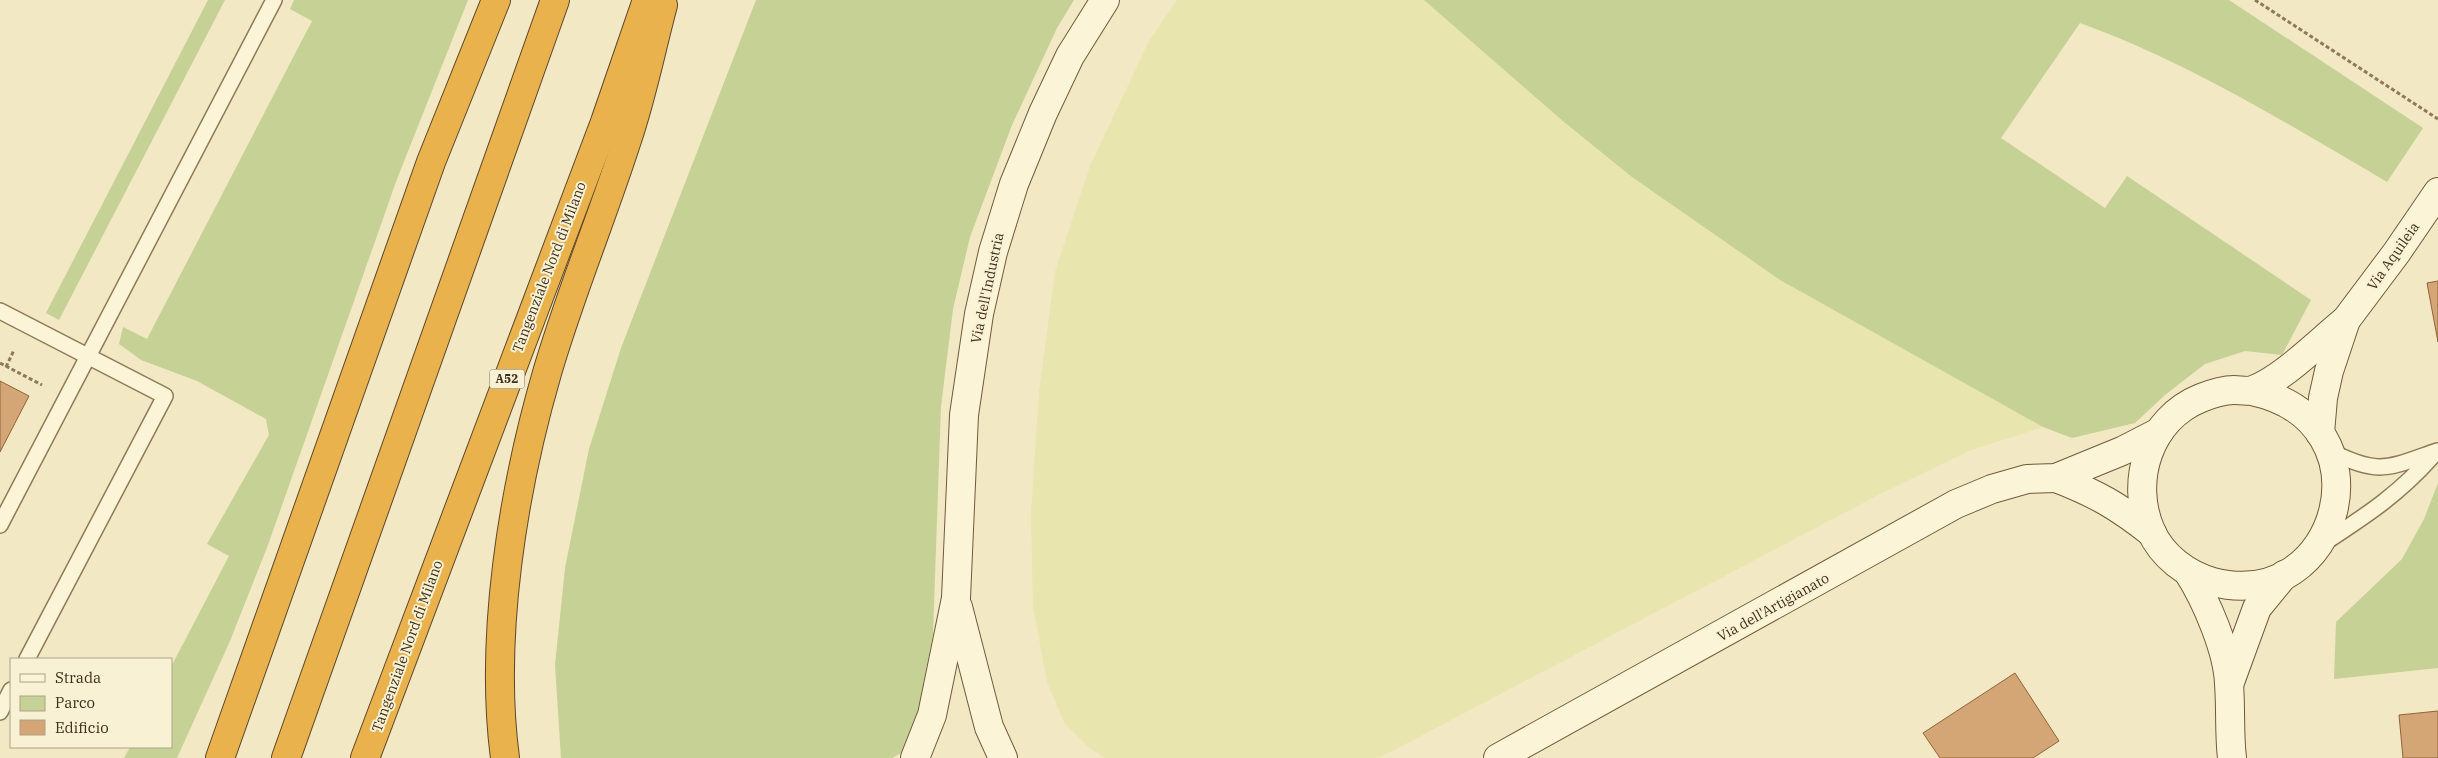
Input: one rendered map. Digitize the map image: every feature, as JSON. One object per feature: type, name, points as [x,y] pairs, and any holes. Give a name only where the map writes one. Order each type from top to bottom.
[{"type":"highway","points":[[220,758],[432,162],[496,0]]},
{"type":"highway","points":[[286,758],[555,0]]},
{"type":"highway","name":"Tangenziale Nord di Milano","points":[[366,758],[605,122],[647,0]]},
{"type":"highway","points":[[505,758],[500,725],[502,621],[511,542],[526,459],[547,373],[578,278],[628,139],[664,0]]},
{"type":"main road","name":"Via dell'Industria","points":[[915,758],[932,715],[956,598],[964,414],[979,314],[993,252],[1014,184],[1043,113],[1070,56],[1105,0]]},
{"type":"main road","name":"Via Aquileia","points":[[2346,320],[2397,252],[2438,192]]},
{"type":"main road","points":[[2252,391],[2280,374],[2346,320]]},
{"type":"main road","points":[[2325,442],[2307,417],[2291,404],[2272,395],[2234,390],[2200,398],[2184,407],[2159,432],[2144,464],[2142,482],[2145,516],[2152,533],[2174,561],[2188,572],[2217,583],[2244,586],[2265,583],[2284,575],[2301,564],[2316,549],[2327,531],[2334,512],[2336,478],[2325,442],[2323,398],[2328,371],[2346,320]]},
{"type":"main road","name":"Via dell'Artigianato","points":[[1498,758],[1956,504],[1992,489],[2027,479],[2056,478],[2122,451],[2159,432]]},
{"type":"main road","name":"Via dell'Artigianato","points":[[2056,478],[2092,492],[2120,507],[2152,533]]},
{"type":"main road","points":[[2188,572],[2199,590],[2214,623],[2230,682],[2229,715],[2232,758]]},
{"type":"main road","points":[[2230,682],[2257,608],[2284,575]]},
{"type":"main road","name":"Via dell'Industria","points":[[956,598],[986,718],[1003,758]]},
{"type":"lane","points":[[0,525],[274,0]]},
{"type":"lane","points":[[0,311],[165,396],[28,658]]},
{"type":"lane","points":[[2325,442],[2355,464],[2370,468],[2389,466],[2438,451]]},
{"type":"lane","points":[[2316,549],[2397,494],[2438,451]]},
{"type":"lane","points":[[0,712],[10,692]]},
{"type":"path","points":[[2255,0],[2438,120]]},
{"type":"path","points":[[6,367],[18,343]]},
{"type":"path","points":[[0,364],[42,386],[38,394]]},
{"type":"shaded area","points":[[1177,0],[1424,0],[1564,122],[1632,177],[1780,280],[2043,427],[1971,450],[1880,494],[1379,758],[1104,758],[1084,743],[1064,722],[1047,682],[1033,606],[1031,514],[1039,392],[1055,272],[1090,166],[1149,41]]},
{"type":"green space","points":[[208,0],[225,0],[59,320],[46,313]]},
{"type":"green space","points":[[294,0],[468,0],[397,179],[268,545],[230,641],[177,758],[124,758],[129,748],[172,748],[172,665],[229,556],[207,544],[269,435],[266,419],[197,381],[141,360],[119,344],[123,327],[147,339],[312,21],[290,9]]},
{"type":"green space","points":[[756,0],[1074,0],[1057,28],[1012,125],[970,237],[953,309],[941,406],[933,634],[915,725],[903,752],[892,758],[561,758],[555,665],[565,568],[589,449],[621,348]]},
{"type":"green space","points":[[1424,0],[2229,0],[2423,128],[2387,182],[2237,95],[2160,56],[2080,23],[2001,138],[2105,208],[2127,176],[2311,300],[2282,355],[2245,351],[2205,364],[2165,395],[2135,423],[2072,438],[2043,427],[1780,280],[1632,177],[1564,122]]},
{"type":"green space","points":[[2438,483],[2438,668],[2334,679],[2336,622],[2402,559],[2424,519]]},
{"type":"building","points":[[2438,281],[2438,342],[2427,283]]},
{"type":"building","points":[[0,381],[29,396],[0,452]]},
{"type":"building","points":[[2015,673],[2059,741],[2033,758],[1940,758],[1923,733]]},
{"type":"building","points":[[2438,711],[2438,758],[2403,758],[2399,715]]}]
